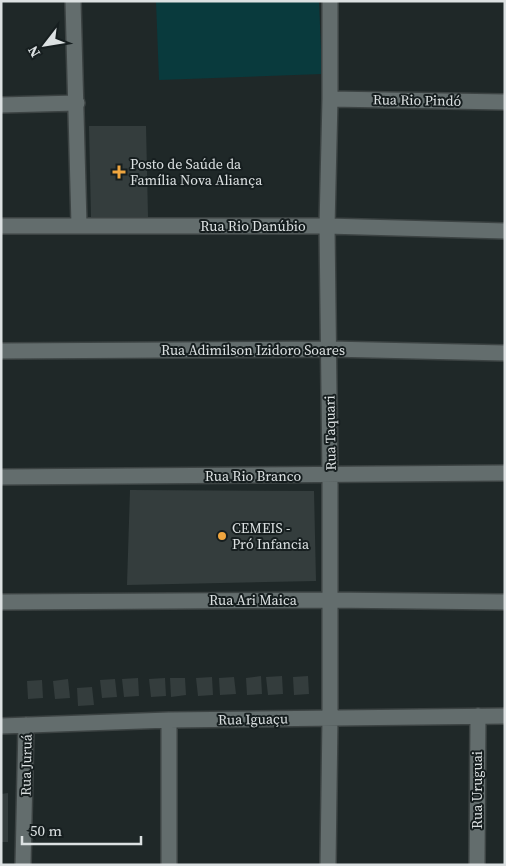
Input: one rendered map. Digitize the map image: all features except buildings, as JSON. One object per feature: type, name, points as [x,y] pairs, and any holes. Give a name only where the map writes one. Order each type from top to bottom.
[{"type":"street","points":[[73,1],[79,225]]},
{"type":"street","name":"Rua Taquari","points":[[328,865],[330,475],[327,226],[330,1]]},
{"type":"street","name":"Rua Rio Pindó","points":[[330,99],[505,102]]},
{"type":"street","points":[[1,105],[76,103]]},
{"type":"street","name":"Rua Rio Danúbio","points":[[1,226],[327,226],[505,231]]},
{"type":"street","name":"Rua Adimilson Izidoro Soares","points":[[1,351],[328,349],[505,353]]},
{"type":"street","name":"Rua Rio Branco","points":[[1,478],[505,473]]},
{"type":"street","name":"Rua Ari Maica","points":[[1,602],[329,600],[505,602]]},
{"type":"street","name":"Rua Uruguai","points":[[477,865],[478,716]]},
{"type":"street","name":"Rua Iguaçu","points":[[1,726],[169,720],[505,716]]},
{"type":"street","points":[[169,720],[169,865]]},
{"type":"street","name":"Rua Juruá","points":[[23,865],[26,725]]},
{"type":"shaded area","points":[[156,1],[319,1],[322,74],[159,80]]},
{"type":"place","name":"Posto de Saúde da Família Nova Aliança","points":[[119,172]]},
{"type":"place","name":"CEMEIS - Pró Infancia","points":[[222,536]]}]
